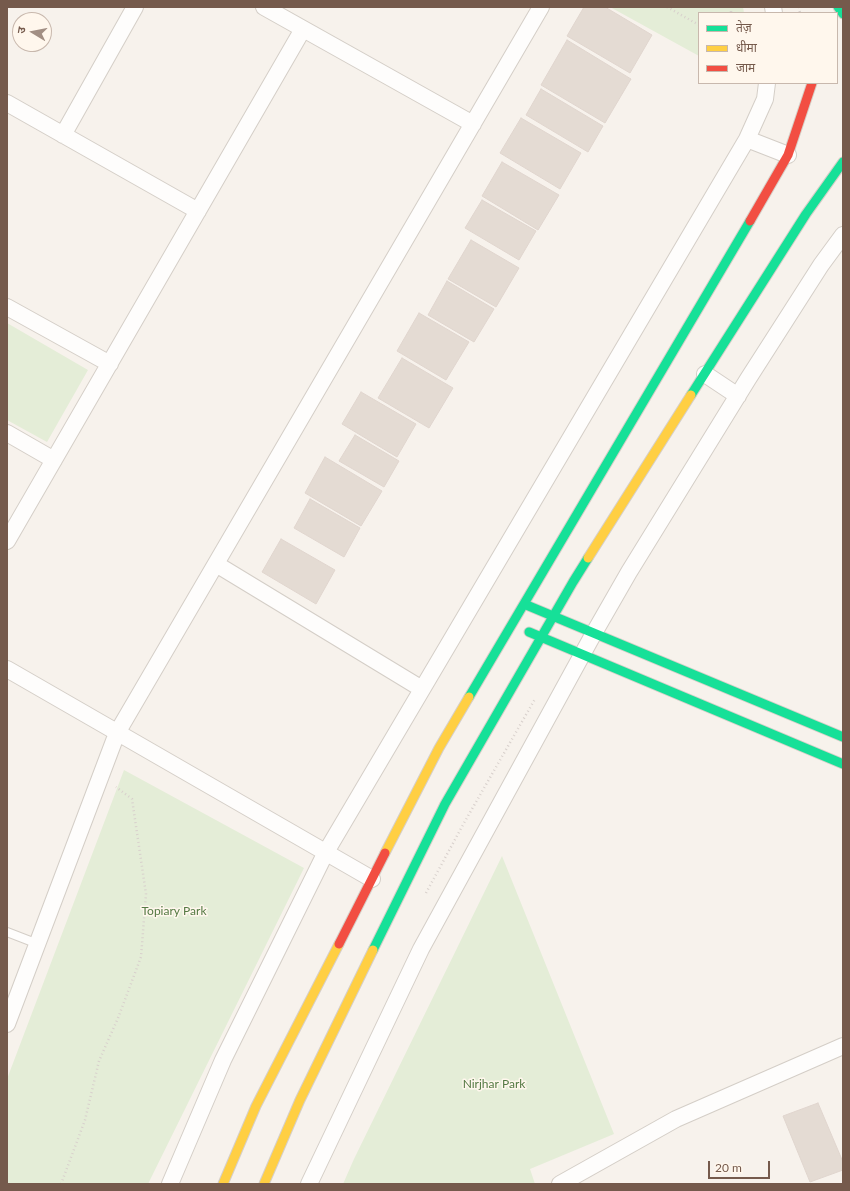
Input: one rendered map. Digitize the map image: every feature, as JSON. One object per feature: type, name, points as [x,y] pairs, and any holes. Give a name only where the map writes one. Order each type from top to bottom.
[{"type":"street","points":[[64,135],[135,7]]},
{"type":"street","points":[[264,7],[473,124]]},
{"type":"street","points":[[7,1024],[117,733],[541,7]]},
{"type":"street","points":[[838,7],[843,14]]},
{"type":"street","points":[[7,541],[303,29]]},
{"type":"street","points":[[170,1184],[223,1060],[326,852],[747,139],[765,99],[767,84]]},
{"type":"street","points":[[223,1184],[256,1106],[439,748],[518,627],[524,604],[788,155],[812,84]]},
{"type":"street","points":[[7,103],[198,211]]},
{"type":"street","points":[[747,139],[788,155]]},
{"type":"street","points":[[264,1184],[300,1100],[406,880],[445,804],[573,582],[806,214],[843,162]]},
{"type":"street","points":[[309,1184],[421,949],[582,654],[629,572],[738,396],[821,265],[843,235]]},
{"type":"street","points":[[7,307],[110,364]]},
{"type":"street","points":[[705,374],[738,396]]},
{"type":"street","points":[[7,433],[54,460]]},
{"type":"street","points":[[216,564],[422,688]]},
{"type":"street","points":[[524,604],[843,737]]},
{"type":"street","points":[[518,627],[843,764]]},
{"type":"street","points":[[7,669],[372,879]]},
{"type":"street","points":[[560,1184],[676,1119],[843,1046]]},
{"type":"lane","points":[[7,932],[38,944]]},
{"type":"path","points":[[667,7],[698,24]]},
{"type":"path","points":[[61,1184],[84,1120],[99,1061],[118,1018],[141,957],[146,894],[132,799],[101,776]]},
{"type":"green space","points":[[610,7],[743,7],[744,12],[698,12],[698,55]]},
{"type":"green space","points":[[7,323],[88,370],[47,442],[7,420]]},
{"type":"green space","name":"Topiary Park","points":[[124,770],[304,868],[148,1184],[7,1184],[7,1079]]},
{"type":"green space","name":"Nirjhar Park","points":[[502,856],[614,1134],[530,1169],[535,1184],[343,1184],[354,1159]]},
{"type":"building","points":[[584,7],[605,7],[652,35],[630,73],[567,36]]},
{"type":"building","points":[[567,40],[631,79],[605,123],[541,85]]},
{"type":"building","points":[[541,89],[603,126],[588,152],[526,115]]},
{"type":"building","points":[[521,118],[581,153],[560,189],[500,153]]},
{"type":"building","points":[[502,162],[559,195],[538,230],[482,196]]},
{"type":"building","points":[[482,200],[536,231],[519,260],[465,228]]},
{"type":"building","points":[[471,240],[519,268],[496,307],[448,279]]},
{"type":"building","points":[[447,281],[494,309],[474,342],[428,315]]},
{"type":"building","points":[[419,313],[469,342],[446,380],[397,351]]},
{"type":"building","points":[[402,358],[453,388],[429,428],[378,398]]},
{"type":"building","points":[[361,392],[416,424],[397,457],[342,424]]},
{"type":"building","points":[[355,435],[399,461],[384,487],[339,461]]},
{"type":"building","points":[[325,457],[382,491],[361,526],[305,493]]},
{"type":"building","points":[[310,499],[360,528],[344,557],[294,528]]},
{"type":"building","points":[[281,539],[335,570],[316,604],[262,572]]},
{"type":"building","points":[[818,1103],[843,1162],[843,1170],[810,1182],[783,1116]]},
{"type":"traffic: fast","points":[[838,7],[843,14]]},
{"type":"traffic: fast","points":[[691,395],[806,214],[843,162]]},
{"type":"traffic: fast","points":[[469,697],[750,221]]},
{"type":"traffic: fast","points":[[373,950],[445,804],[588,558]]},
{"type":"traffic: fast","points":[[524,604],[843,737]]},
{"type":"traffic: fast","points":[[529,632],[843,764]]},
{"type":"traffic: slow","points":[[588,558],[691,395]]},
{"type":"traffic: slow","points":[[385,853],[439,748],[469,697]]},
{"type":"traffic: slow","points":[[223,1184],[256,1106],[339,944]]},
{"type":"traffic: slow","points":[[264,1184],[300,1100],[373,950]]},
{"type":"traffic: jam","points":[[750,221],[788,155],[812,84]]},
{"type":"traffic: jam","points":[[339,944],[385,853]]}]
